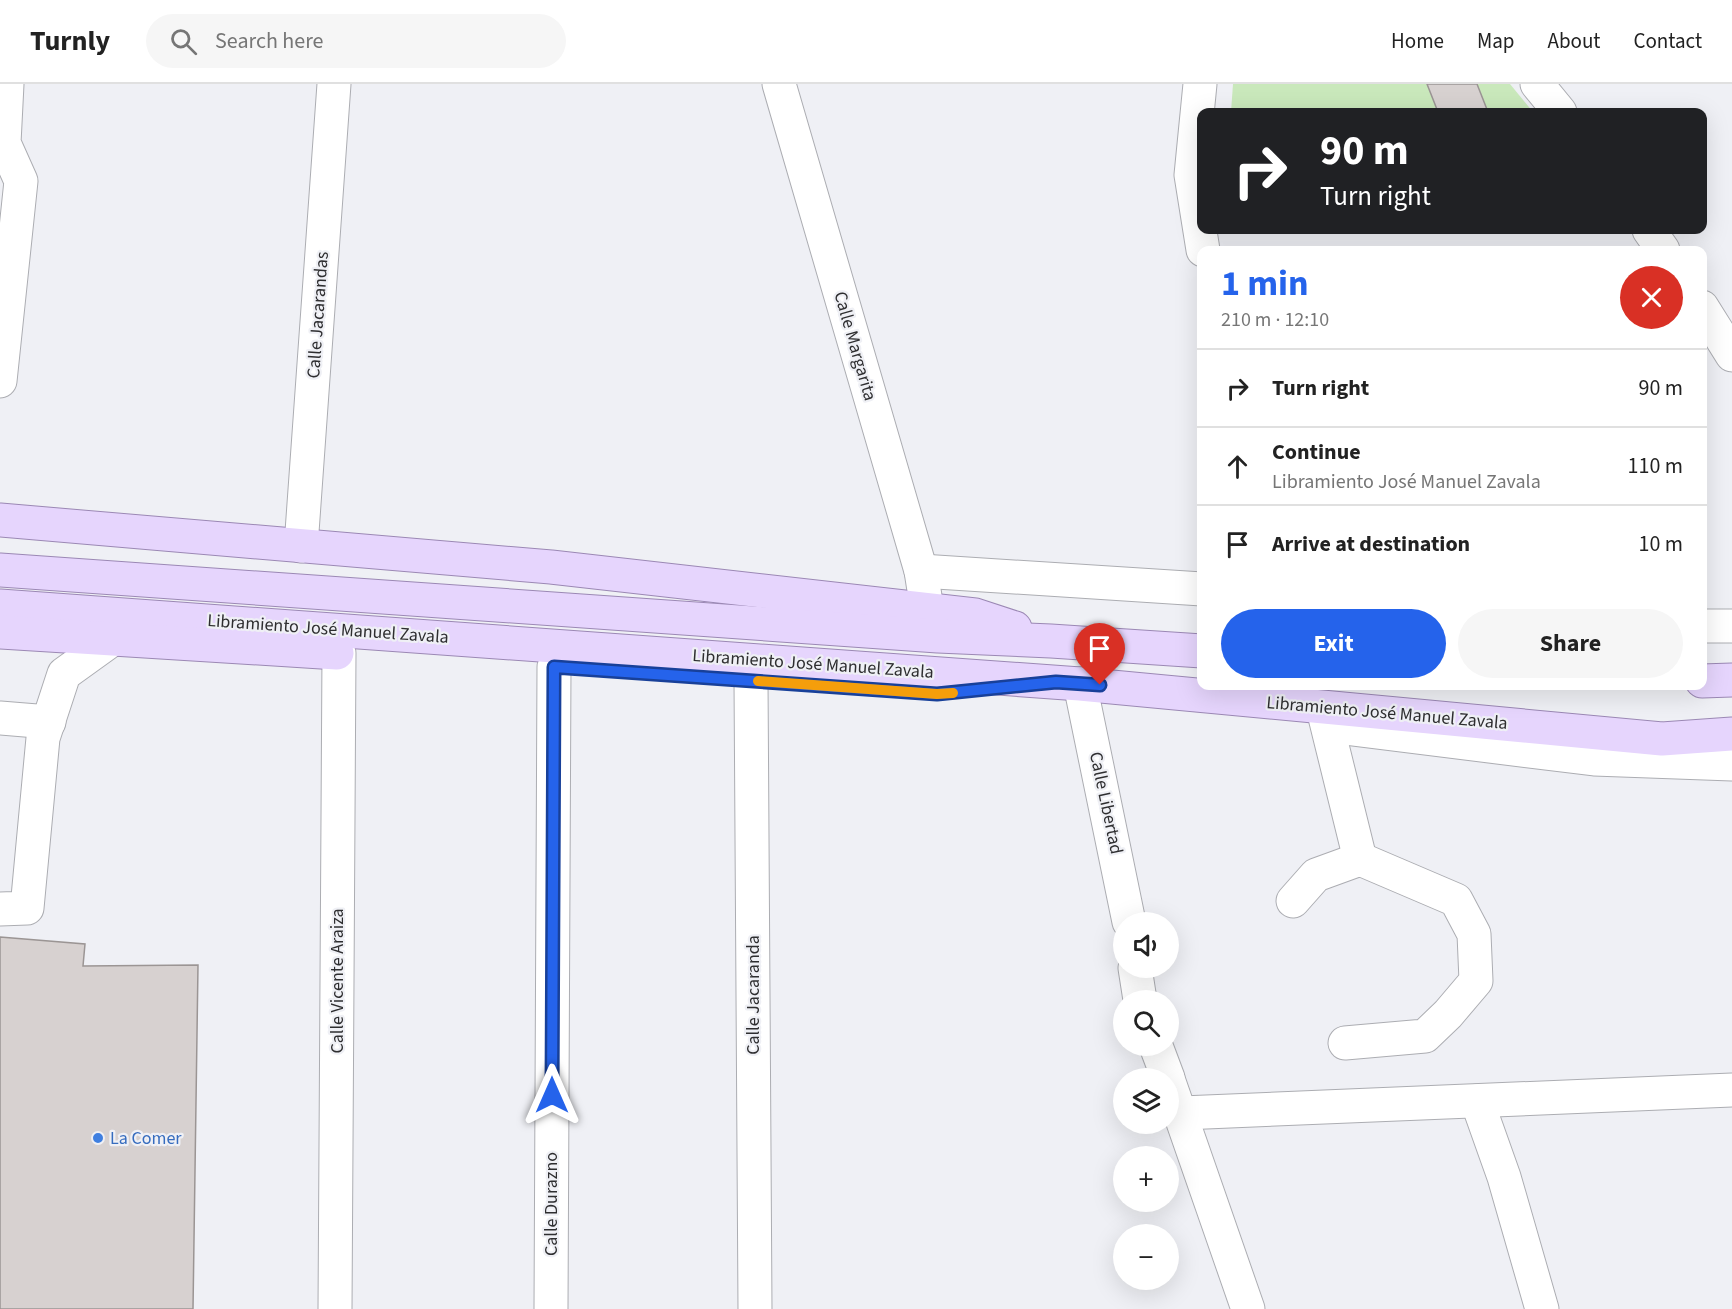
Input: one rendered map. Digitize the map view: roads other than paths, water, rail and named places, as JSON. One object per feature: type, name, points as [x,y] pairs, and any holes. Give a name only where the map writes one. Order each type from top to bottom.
[{"type":"main road","points":[[3,514],[301,546],[551,567],[927,609],[975,615],[1051,641]]},
{"type":"main road","name":"Libramiento José Manuel Zavala","points":[[0,570],[938,636],[1197,651]]},
{"type":"main road","name":"Libramiento José Manuel Zavala","points":[[0,606],[1068,683],[1325,717],[1662,739],[1732,734]]},
{"type":"main road","points":[[0,632],[937,694],[1068,683]]},
{"type":"main road","points":[[1707,681],[1732,680]]},
{"type":"street","points":[[0,381],[21,181],[2,143],[7,84]]},
{"type":"street","name":"Calle Jacarandas","points":[[301,546],[334,84]]},
{"type":"street","name":"Calle Margarita","points":[[779,84],[921,571],[927,609]]},
{"type":"street","points":[[1198,108],[1200,84]]},
{"type":"street","points":[[1537,84],[1557,108]]},
{"type":"street","points":[[1197,114],[1191,175],[1197,212]]},
{"type":"street","points":[[1707,315],[1732,355]]},
{"type":"street","points":[[921,571],[1197,589]]},
{"type":"street","points":[[1707,626],[1732,626]]},
{"type":"street","points":[[0,909],[27,908],[43,738],[64,674],[114,638]]},
{"type":"street","name":"Calle Vicente Araiza","points":[[335,1309],[339,653]]},
{"type":"street","name":"Calle Durazno","points":[[551,1309],[554,667]]},
{"type":"street","name":"Calle Jacaranda","points":[[751,680],[755,1309]]},
{"type":"street","name":"Calle Libertad","points":[[1068,683],[1126,912]]},
{"type":"street","points":[[1360,859],[1325,717],[1594,759],[1732,764]]},
{"type":"street","points":[[0,718],[49,722]]},
{"type":"street","points":[[1293,901],[1316,876],[1360,859],[1456,900],[1474,934],[1476,981],[1448,1014],[1425,1036],[1345,1043]]},
{"type":"street","points":[[1182,1113],[1732,1090]]},
{"type":"street","points":[[1477,1101],[1504,1177],[1542,1309]]},
{"type":"street","points":[[1179,1106],[1248,1309]]},
{"type":"place","name":"La Comer","points":[[98,1138]]}]
